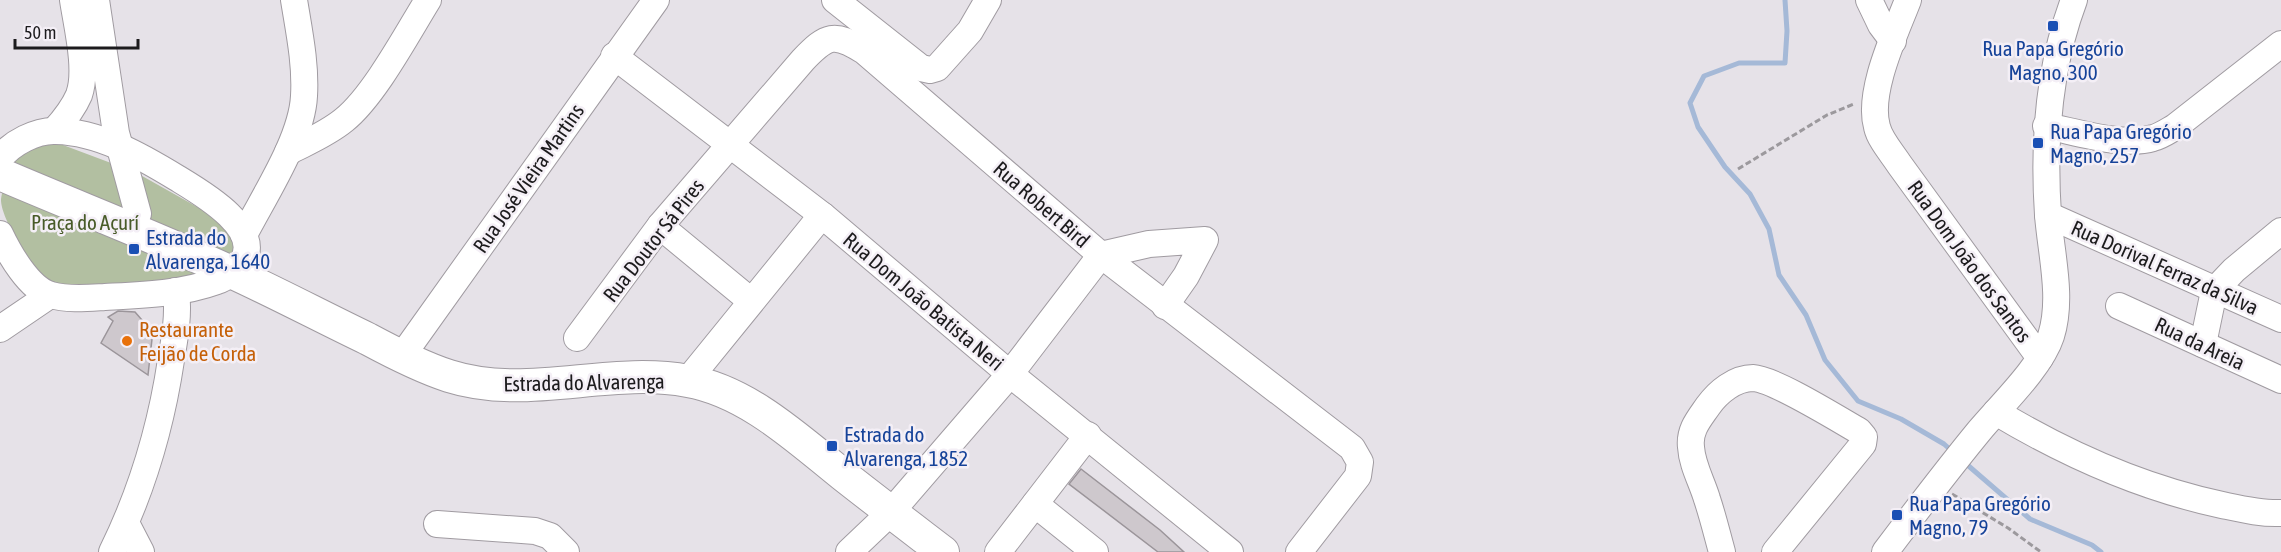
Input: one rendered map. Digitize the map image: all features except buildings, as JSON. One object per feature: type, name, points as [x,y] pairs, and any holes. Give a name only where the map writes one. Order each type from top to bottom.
[{"type":"main road","name":"Estrada do Alvarenga","points":[[0,174],[145,233],[402,356],[437,372],[463,380],[501,385],[543,386],[599,378],[688,380],[719,389],[760,412],[943,552]]},
{"type":"street","points":[[73,0],[92,55],[138,214]]},
{"type":"street","points":[[54,130],[71,111],[80,93],[92,55],[96,0]]},
{"type":"street","points":[[244,235],[288,152],[299,123],[304,98],[304,69],[294,0]]},
{"type":"street","points":[[288,152],[324,134],[345,119],[362,102],[428,0]]},
{"type":"street","name":"Rua José Vieira Martins","points":[[402,356],[656,0]]},
{"type":"street","points":[[834,0],[921,68],[930,70],[938,68],[970,32],[988,0]]},
{"type":"street","points":[[1869,0],[1881,25],[1893,41]]},
{"type":"street","name":"Rua Dom João dos Santos","points":[[1885,552],[2040,358],[1899,164],[1878,130],[1875,116],[1876,102],[1893,41],[1908,0]]},
{"type":"street","points":[[2040,358],[2051,338],[2056,317],[2045,158],[2046,126],[2057,56],[2064,26],[2074,0]]},
{"type":"street","name":"Rua Robert Bird","points":[[732,145],[820,43],[832,39],[846,40],[864,51],[1101,255],[1352,448],[1358,456],[1359,469],[1354,483],[1299,552]]},
{"type":"street","points":[[2046,126],[2117,139],[2155,138],[2175,127],[2281,44]]},
{"type":"street","name":"Rua Dom João Batista Neri","points":[[614,56],[822,215],[1010,374],[1230,552]]},
{"type":"street","points":[[0,158],[16,144],[31,136],[54,130],[81,135],[119,147],[143,158],[196,189],[236,222],[244,235],[247,251],[245,258],[232,273],[220,280],[176,291],[98,297],[50,296],[36,287],[26,276],[0,234]]},
{"type":"street","name":"Rua Doutor Sá Pires","points":[[578,338],[660,226],[694,184],[732,145]]},
{"type":"street","points":[[688,380],[822,215]]},
{"type":"street","name":"Rua Dorival Ferraz da Silva","points":[[2048,215],[2281,319]]},
{"type":"street","points":[[660,226],[751,302]]},
{"type":"street","points":[[2203,344],[2214,291],[2234,270],[2281,231]]},
{"type":"street","points":[[849,552],[891,512],[1010,374],[1101,255],[1149,244],[1205,240],[1186,276],[1165,306]]},
{"type":"street","points":[[112,552],[126,523],[148,464],[166,389],[176,330],[176,291]]},
{"type":"street","points":[[0,329],[50,296]]},
{"type":"street","name":"Rua da Areia","points":[[2119,306],[2281,380]]},
{"type":"street","points":[[1722,552],[1691,447],[1691,435],[1695,425],[1723,390],[1739,380],[1754,378],[1769,382],[1859,431],[1864,437],[1863,444],[1774,552]]},
{"type":"street","points":[[1996,412],[2046,441],[2162,490],[2237,508],[2272,514],[2281,513]]},
{"type":"street","points":[[998,552],[1088,435]]},
{"type":"street","points":[[1035,504],[1095,552]]},
{"type":"street","points":[[126,523],[141,552]]},
{"type":"street","points":[[437,524],[535,531],[550,537],[566,552]]},
{"type":"path","points":[[1738,169],[1827,115],[1855,103],[1876,102]]},
{"type":"path","points":[[1944,476],[1968,505],[2008,528],[2041,552]]},
{"type":"green space","name":"Praça do Açurí","points":[[43,143],[63,145],[135,172],[224,222],[236,248],[226,261],[183,285],[56,292],[15,236],[3,211],[1,201],[15,152]]},
{"type":"waterway","points":[[1785,0],[1787,31],[1785,63],[1739,63],[1704,76],[1690,103],[1698,127],[1725,167],[1750,194],[1769,229],[1779,275],[1806,315],[1825,360],[1858,401],[1901,419],[1944,444],[1953,452]]},
{"type":"waterway","points":[[1964,462],[2030,519],[2092,545],[2101,552]]},
{"type":"place","name":"Rua Papa Gregório Magno, 300","points":[[2053,26]]},
{"type":"place","name":"Rua Papa Gregório Magno, 257","points":[[2038,143]]},
{"type":"place","name":"Estrada do Alvarenga, 1640","points":[[134,249]]},
{"type":"place","name":"Restaurante Feijão de Corda","points":[[127,341]]},
{"type":"place","name":"Estrada do Alvarenga, 1852","points":[[832,446]]},
{"type":"place","name":"Rua Papa Gregório Magno, 79","points":[[1897,515]]}]
